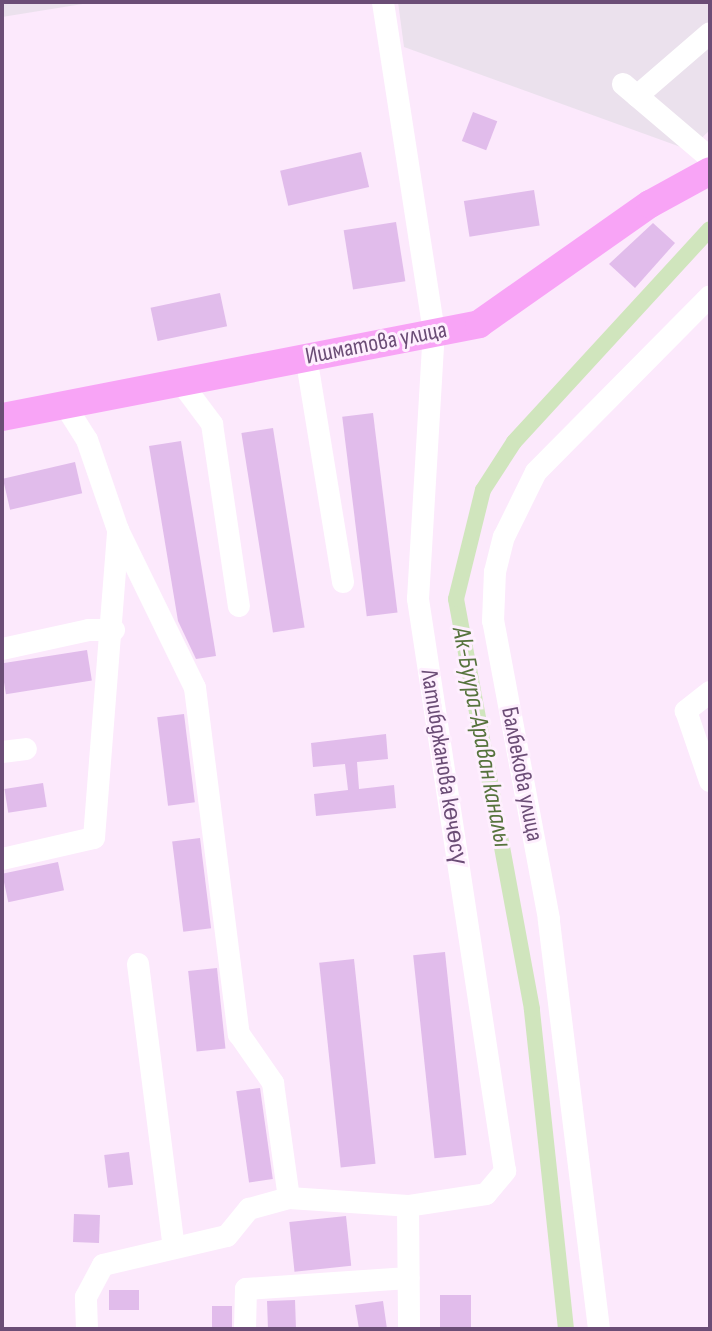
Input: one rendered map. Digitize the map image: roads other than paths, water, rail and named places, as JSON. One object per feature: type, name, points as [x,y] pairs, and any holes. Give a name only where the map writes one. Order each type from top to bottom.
[{"type":"main road","name":"Ишматова улица","points":[[2,417],[479,324],[650,204],[710,171]]},
{"type":"street","name":"Латибджанова көчөсү","points":[[383,2],[434,332],[418,599],[505,1171],[486,1194],[408,1206]]},
{"type":"street","points":[[710,33],[630,90],[710,158]]},
{"type":"street","name":"Балбекова улица","points":[[599,1329],[549,919],[493,621],[495,572],[504,537],[536,472],[710,296]]},
{"type":"street","points":[[306,356],[343,582]]},
{"type":"street","points":[[180,381],[212,424],[239,606]]},
{"type":"street","points":[[65,405],[87,440],[118,530],[195,688],[239,1034],[273,1083],[289,1198]]},
{"type":"street","points":[[2,859],[94,838],[101,716],[114,630],[118,530]]},
{"type":"street","points":[[2,649],[89,630],[114,630]]},
{"type":"street","points":[[710,692],[686,711],[710,781]]},
{"type":"street","points":[[2,752],[26,749]]},
{"type":"street","points":[[138,964],[174,1248]]},
{"type":"street","points":[[87,1329],[86,1297],[103,1265],[227,1236],[249,1209],[289,1198],[408,1206],[409,1329]]},
{"type":"street","points":[[245,1329],[246,1289],[409,1278]]},
{"type":"waterway","name":"Ак-Буура-Араван каналы","points":[[566,1329],[532,1009],[456,599],[483,490],[514,442],[710,229]]}]
